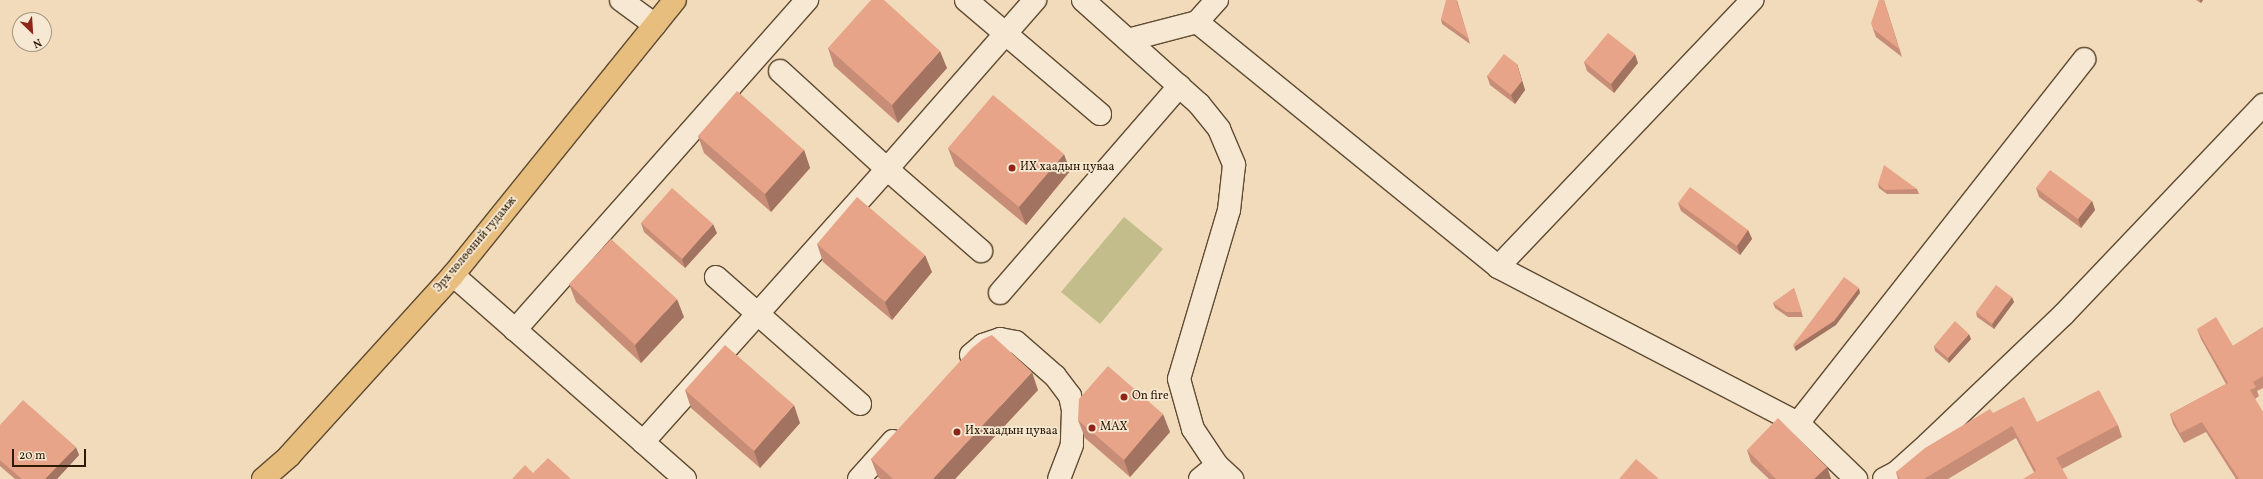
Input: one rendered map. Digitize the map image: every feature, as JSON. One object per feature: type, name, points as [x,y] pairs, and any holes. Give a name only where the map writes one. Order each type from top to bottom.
[{"type":"main road","name":"Эрх чөлөөний гудамж","points":[[263,479],[289,456],[453,275],[675,0]]},
{"type":"street","points":[[621,0],[655,25]]},
{"type":"street","points":[[515,330],[806,0]]},
{"type":"street","points":[[966,0],[1100,114]]},
{"type":"street","points":[[643,442],[887,169],[1035,0]]},
{"type":"street","points":[[1083,0],[1198,104],[1219,129],[1234,165],[1229,210],[1179,379],[1193,429],[1225,472],[1200,479]]},
{"type":"street","points":[[1128,40],[1196,22],[1217,0]]},
{"type":"street","points":[[1498,267],[1752,0]]},
{"type":"street","points":[[1196,22],[1498,267],[1798,423],[1856,479]]},
{"type":"street","points":[[1798,423],[2084,59]]},
{"type":"street","points":[[780,71],[887,169],[981,251]]},
{"type":"street","points":[[1000,293],[1179,86]]},
{"type":"street","points":[[1884,479],[1897,472],[2064,314],[2263,105]]},
{"type":"street","points":[[453,275],[685,479]]},
{"type":"street","points":[[716,277],[860,404]]},
{"type":"street","points":[[956,370],[983,344],[1000,339],[1016,342],[1055,376],[1070,396],[1073,410],[1072,445],[1059,479]]},
{"type":"street","points":[[859,479],[905,428]]},
{"type":"shaded area","points":[[1124,217],[1163,249],[1100,324],[1061,292]]},
{"type":"building","points":[[871,0],[884,0],[940,51],[892,105],[828,48]]},
{"type":"building","points":[[1446,0],[1456,0],[1469,39],[1441,19]]},
{"type":"building","points":[[1879,0],[1884,0],[1899,49],[1873,29],[1871,23]]},
{"type":"building","points":[[1608,33],[1635,54],[1611,84],[1584,62]]},
{"type":"building","points":[[1504,54],[1517,64],[1522,81],[1511,95],[1487,76]]},
{"type":"building","points":[[737,91],[804,150],[765,194],[698,136]]},
{"type":"building","name":"ИХ хаадын цуваа","points":[[993,95],[1064,154],[1019,207],[948,148]]},
{"type":"building","points":[[1884,165],[1917,189],[1885,190],[1878,184]]},
{"type":"building","points":[[2050,170],[2092,201],[2078,219],[2036,188]]},
{"type":"building","points":[[1690,187],[1748,230],[1737,246],[1678,203]]},
{"type":"building","points":[[672,188],[713,224],[682,259],[641,223]]},
{"type":"building","points":[[857,197],[925,255],[885,302],[817,244]]},
{"type":"building","points":[[611,239],[677,299],[635,345],[569,284]]},
{"type":"building","points":[[1844,277],[1859,288],[1834,321],[1794,347],[1793,345]]},
{"type":"building","points":[[1996,285],[2012,297],[1992,324],[1976,312]]},
{"type":"building","points":[[1794,288],[1802,312],[1786,312],[1773,303]]},
{"type":"building","points":[[2216,317],[2233,346],[2263,327],[2263,376],[2253,382],[2256,387],[2250,390],[2263,412],[2263,479],[2239,479],[2202,422],[2180,433],[2170,414],[2228,383],[2197,329]]},
{"type":"building","points":[[1955,321],[1969,334],[1948,358],[1934,346]]},
{"type":"building","name":"Их хаадын цуваа","points":[[992,335],[1032,372],[933,479],[893,479],[871,459],[972,348],[983,339]]},
{"type":"building","points":[[725,345],[794,405],[754,451],[685,390]]},
{"type":"building","name":"Их хаадын цуваа","points":[[1108,366],[1163,414],[1124,460],[1078,420],[1079,399]]},
{"type":"building","points":[[2099,390],[2118,425],[2056,458],[2068,479],[2023,479],[2036,471],[2012,426],[1924,479],[1900,479],[1896,472],[1925,448],[1990,409],[1993,413],[2024,397],[2037,422]]},
{"type":"building","points":[[23,400],[76,447],[45,479],[22,479],[0,460],[0,425]]},
{"type":"building","points":[[1778,418],[1827,467],[1814,479],[1776,479],[1747,450]]},
{"type":"building","points":[[548,458],[571,479],[512,479],[525,465],[533,473]]},
{"type":"building","points":[[1636,459],[1658,478],[1619,479]]},
{"type":"place","name":"ИХ хаадын цуваа","points":[[1012,168]]},
{"type":"place","name":"On fire","points":[[1124,397]]},
{"type":"place","name":"МАХ","points":[[1092,428]]},
{"type":"place","name":"Их хаадын цуваа","points":[[957,432]]}]
